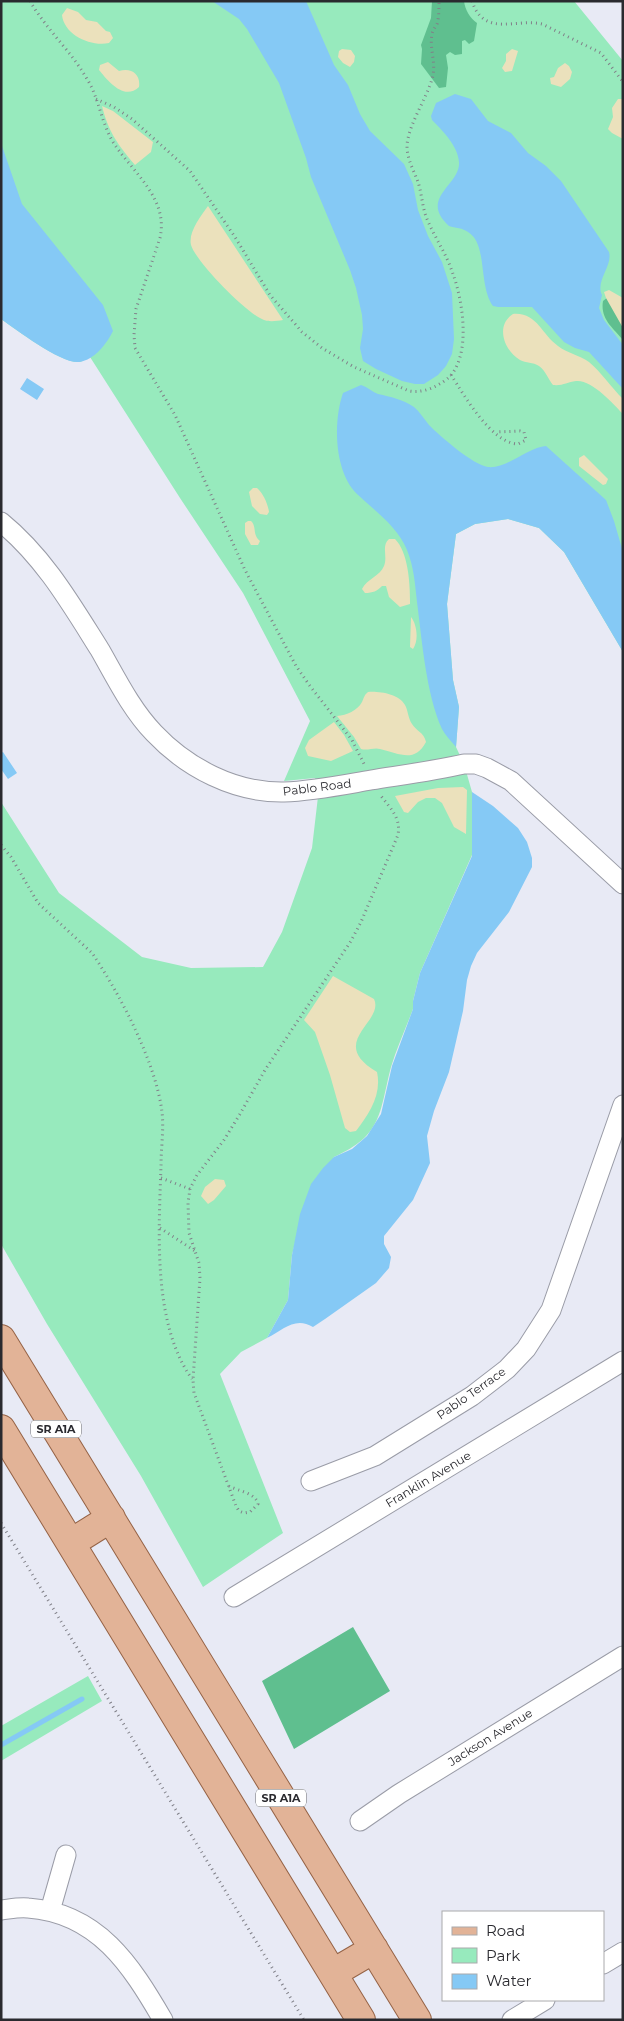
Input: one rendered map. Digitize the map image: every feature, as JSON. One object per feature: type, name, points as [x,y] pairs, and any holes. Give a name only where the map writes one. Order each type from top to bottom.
[{"type":"main road","name":"SR A1A","points":[[1,1339],[418,2020]]},
{"type":"main road","points":[[1,1429],[361,2020]]},
{"type":"main road","points":[[71,1543],[110,1518]]},
{"type":"main road","points":[[333,1973],[374,1949]]},
{"type":"street","name":"Pablo Road","points":[[1,522],[36,556],[60,586],[138,714],[169,747],[187,761],[228,782],[264,791],[284,792],[372,780],[464,764],[476,764],[488,768],[511,781],[623,884]]},
{"type":"street","name":"Pablo Terrace","points":[[311,1481],[375,1456],[472,1396],[506,1369],[526,1349],[542,1326],[550,1310],[623,1105]]},
{"type":"street","name":"Franklin Avenue","points":[[234,1597],[623,1361]]},
{"type":"street","name":"Jackson Avenue","points":[[360,1821],[399,1794],[623,1656]]},
{"type":"street","points":[[50,1911],[66,1855]]},
{"type":"street","points":[[1,1910],[27,1908],[50,1911],[70,1917],[92,1930],[110,1944],[139,1979],[163,2020]]},
{"type":"street","points":[[604,1963],[623,1952]]},
{"type":"street","points":[[512,2020],[542,2001]]},
{"type":"path","points":[[30,1],[44,23],[77,63],[88,80],[104,126],[158,204],[163,226],[136,309],[135,348],[175,415],[245,570],[292,657],[310,686],[352,740],[378,791],[395,813],[400,825],[398,835],[361,922],[336,966],[264,1070],[224,1140],[197,1175],[190,1189],[188,1220],[190,1233],[200,1263],[193,1380],[194,1393],[229,1486],[239,1511],[244,1513],[254,1509],[258,1504],[257,1499],[253,1495],[229,1486]]},
{"type":"path","points":[[95,99],[114,107],[132,119],[190,171],[240,244],[270,295],[302,332],[322,348],[354,367],[409,391],[428,390],[441,384],[451,375],[458,363],[462,346],[463,326],[459,292],[453,272],[426,217],[420,186],[407,148],[408,138],[433,78],[434,62],[431,44],[432,32],[438,22],[439,1]]},
{"type":"path","points":[[472,1],[478,13],[496,25],[535,22],[592,48],[601,53],[623,82]]},
{"type":"path","points":[[451,375],[477,414],[496,432],[510,444],[523,443],[526,440],[524,432],[496,432]]},
{"type":"path","points":[[1,845],[11,857],[38,903],[95,958],[146,1054],[160,1096],[162,1114],[160,1264],[169,1324],[184,1368],[193,1380]]},
{"type":"path","points":[[161,1178],[190,1189]]},
{"type":"path","points":[[160,1228],[196,1252]]},
{"type":"path","points":[[1,1523],[304,2020]]},
{"type":"green space","points":[[1,1],[574,1],[623,61],[623,652],[564,552],[539,528],[508,519],[475,524],[456,534],[447,604],[453,680],[459,707],[456,747],[464,764],[472,792],[472,855],[420,973],[413,1001],[413,1009],[393,1060],[381,1110],[376,1121],[362,1140],[334,1157],[297,1235],[292,1255],[288,1300],[267,1338],[241,1352],[220,1374],[283,1533],[203,1587],[141,1476],[47,1324],[1,1244],[1,802],[59,893],[142,957],[191,968],[263,967],[282,932],[312,848],[319,788],[315,778],[284,781],[310,721],[243,593],[90,357],[80,362],[62,358],[1,319]]},
{"type":"green space","points":[[432,1],[464,1],[468,14],[477,23],[474,41],[469,44],[465,40],[462,41],[462,54],[455,55],[450,52],[446,55],[448,68],[446,87],[439,88],[421,64],[421,45],[431,18]]},
{"type":"green space","points":[[608,297],[623,303],[623,340],[608,323],[603,313],[603,301]]},
{"type":"green space","points":[[353,1627],[390,1691],[294,1749],[262,1681]]},
{"type":"green space","points":[[88,1676],[102,1701],[1,1761],[1,1726]]},
{"type":"sand","points":[[67,8],[78,12],[86,20],[97,22],[106,31],[110,32],[113,38],[109,43],[102,44],[87,41],[73,34],[64,22],[62,15]]},
{"type":"sand","points":[[342,49],[351,50],[355,56],[354,62],[350,67],[338,57],[339,51]]},
{"type":"sand","points":[[512,49],[518,51],[512,71],[505,72],[502,68],[506,61],[506,54]]},
{"type":"sand","points":[[108,62],[119,71],[127,70],[137,75],[139,87],[128,92],[122,91],[112,84],[99,70],[100,65]]},
{"type":"sand","points":[[565,63],[572,72],[570,79],[561,87],[551,84],[550,78],[554,77],[558,68]]},
{"type":"sand","points":[[618,99],[623,99],[623,139],[608,129],[613,117],[612,108]]},
{"type":"sand","points":[[102,106],[113,111],[153,142],[151,152],[135,165],[114,137]]},
{"type":"sand","points":[[208,206],[283,320],[264,320],[256,316],[223,287],[195,253],[191,245],[191,235]]},
{"type":"sand","points":[[609,290],[623,298],[623,328],[606,298],[604,292]]},
{"type":"sand","points":[[513,314],[528,316],[558,346],[589,362],[623,399],[623,414],[602,393],[588,384],[576,381],[553,385],[539,366],[522,361],[514,356],[506,344],[503,331],[507,319]]},
{"type":"sand","points":[[584,455],[608,479],[606,484],[603,485],[579,466],[579,458]]},
{"type":"sand","points":[[253,488],[257,488],[265,499],[269,512],[267,515],[260,514],[252,506],[249,492]]},
{"type":"sand","points":[[251,521],[254,525],[256,536],[260,541],[258,545],[251,545],[245,534],[245,523]]},
{"type":"sand","points":[[389,539],[395,539],[399,545],[407,568],[410,604],[400,607],[389,597],[386,586],[382,586],[370,593],[365,593],[362,589],[384,566],[385,545]]},
{"type":"sand","points":[[411,617],[415,624],[416,633],[416,642],[413,649],[410,647]]},
{"type":"sand","points":[[368,692],[388,694],[402,701],[412,724],[425,739],[426,742],[421,749],[411,755],[406,755],[378,749],[361,749],[337,716],[348,714],[355,710]]},
{"type":"sand","points":[[334,722],[353,751],[331,761],[308,756],[305,748],[309,740]]},
{"type":"sand","points":[[463,787],[467,790],[466,834],[454,827],[442,803],[435,798],[426,798],[418,802],[408,813],[404,812],[395,796],[438,788]]},
{"type":"sand","points":[[333,976],[374,999],[375,1008],[357,1042],[357,1051],[363,1061],[377,1072],[378,1089],[373,1104],[365,1118],[356,1131],[350,1132],[345,1128],[315,1032],[304,1020]]},
{"type":"sand","points":[[215,1179],[224,1180],[226,1186],[208,1204],[201,1196],[205,1187]]},
{"type":"water","points":[[212,1],[306,1],[334,65],[348,85],[360,114],[370,131],[404,164],[413,184],[418,210],[428,236],[442,262],[452,293],[454,339],[452,354],[446,366],[438,375],[424,384],[402,381],[363,361],[360,348],[363,329],[362,315],[356,288],[311,177],[279,83],[239,19]]},
{"type":"water","points":[[455,94],[471,99],[488,121],[511,133],[528,153],[546,166],[561,181],[609,252],[609,263],[601,284],[600,290],[602,295],[599,308],[604,320],[623,345],[623,389],[589,352],[564,342],[532,307],[493,306],[488,297],[481,255],[474,238],[466,231],[449,226],[441,216],[438,207],[439,200],[454,178],[459,162],[453,144],[432,120],[431,116],[436,103]]},
{"type":"water","points":[[1,143],[22,204],[103,305],[113,331],[100,350],[85,361],[71,361],[61,358],[1,319]]},
{"type":"water","points":[[27,378],[44,389],[37,400],[20,389]]},
{"type":"water","points":[[361,385],[376,393],[410,404],[429,425],[457,449],[474,461],[488,467],[503,465],[532,450],[546,446],[606,500],[623,552],[623,652],[564,552],[539,528],[508,519],[475,524],[456,534],[447,604],[453,680],[459,707],[456,747],[442,729],[432,700],[423,650],[414,576],[407,550],[392,527],[349,484],[340,460],[337,432],[343,393]]},
{"type":"water","points":[[3,752],[17,773],[8,779],[1,769],[1,753]]},
{"type":"water","points":[[472,792],[493,806],[518,828],[527,842],[532,858],[532,867],[509,912],[477,953],[471,966],[449,1072],[434,1111],[427,1136],[430,1163],[413,1200],[384,1236],[384,1244],[391,1257],[389,1268],[376,1283],[313,1327],[300,1323],[289,1325],[267,1338],[288,1300],[292,1255],[300,1214],[311,1184],[334,1157],[352,1149],[367,1136],[381,1114],[392,1066],[413,1009],[413,1001],[420,973],[472,856]]},
{"type":"waterway","points":[[1,1745],[82,1699]]}]
